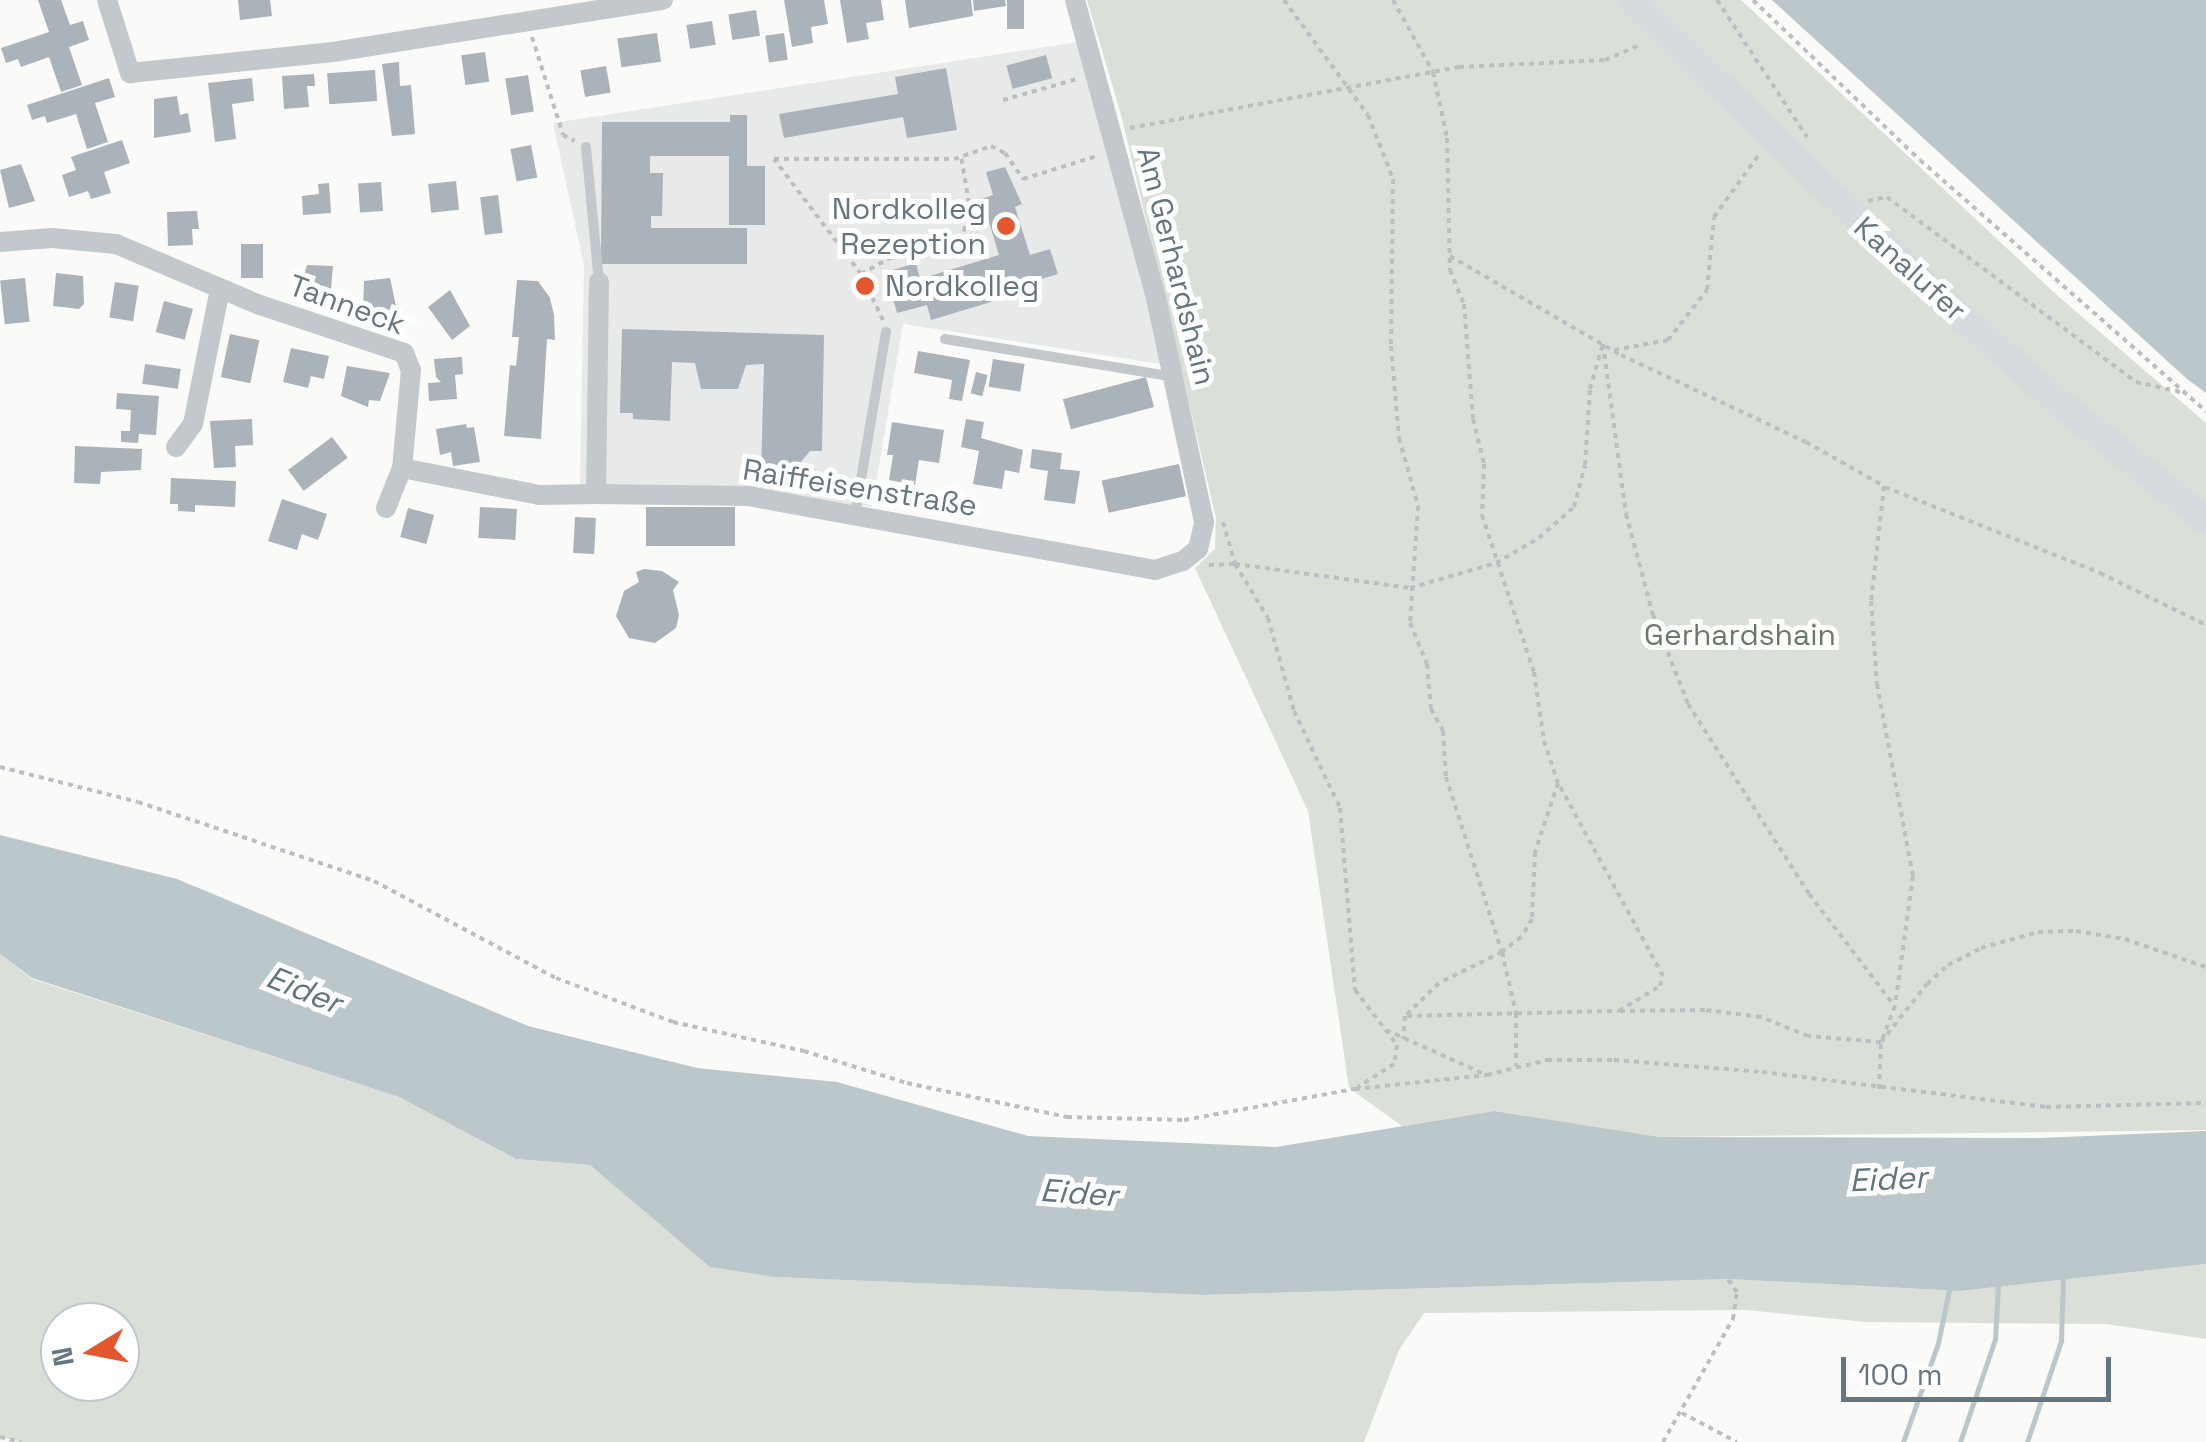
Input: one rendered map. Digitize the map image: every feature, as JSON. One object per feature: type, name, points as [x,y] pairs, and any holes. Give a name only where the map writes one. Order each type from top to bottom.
[{"type":"street","points":[[106,0],[130,73],[333,52],[526,18],[663,0]]},
{"type":"street","name":"Am Gerhardshain","points":[[1075,0],[1175,377],[1204,522],[1198,549]]},
{"type":"street","name":"Kanalufer","points":[[1631,0],[1842,206],[2056,400],[2206,520]]},
{"type":"street","name":"Tanneck","points":[[0,242],[52,238],[116,244],[220,289],[404,353],[411,370],[402,468],[386,508]]},
{"type":"street","points":[[402,468],[539,495],[596,494],[599,282]]},
{"type":"street","points":[[176,447],[193,424],[220,289]]},
{"type":"street","name":"Raiffeisenstraße","points":[[596,494],[748,496],[1155,570],[1183,561],[1198,549]]},
{"type":"lane","points":[[586,146],[599,282]]},
{"type":"lane","points":[[855,515],[886,332]]},
{"type":"lane","points":[[945,339],[1175,377]]},
{"type":"path","points":[[1284,0],[1316,38],[1344,88],[1368,116],[1393,179],[1391,346],[1399,438],[1418,506],[1410,623],[1426,664],[1431,709],[1443,732],[1446,777],[1502,952],[1516,1013],[1516,1068]]},
{"type":"path","points":[[1393,0],[1433,72],[1450,162],[1450,270],[1464,304],[1472,419],[1484,464],[1482,515],[1534,672],[1544,741],[1558,784],[1662,976],[1660,986],[1619,1011]]},
{"type":"path","points":[[1717,0],[1816,149]]},
{"type":"path","points":[[1753,0],[1920,160],[2206,410]]},
{"type":"path","points":[[526,18],[563,134],[586,146]]},
{"type":"path","points":[[886,332],[862,274],[774,158],[961,156],[991,146],[1004,152],[1023,179],[1113,141],[1344,88],[1433,72],[1605,60],[1665,33]]},
{"type":"path","points":[[1002,100],[1083,78]]},
{"type":"path","points":[[1613,350],[1668,340],[1707,290],[1714,217],[1734,182],[1766,145]]},
{"type":"path","points":[[862,274],[890,258],[954,250],[964,231],[968,204],[961,156]]},
{"type":"path","points":[[1842,206],[1887,197],[2136,382],[2186,393]]},
{"type":"path","points":[[1450,256],[1613,350],[1806,442],[1884,486],[2100,573],[2206,626]]},
{"type":"path","points":[[1235,564],[1410,588],[1496,563],[1540,538],[1574,507],[1585,464],[1590,389],[1603,344]]},
{"type":"path","points":[[1603,344],[1626,514],[1653,615],[1688,704],[1809,894],[1895,1006]]},
{"type":"path","points":[[1880,1089],[1882,1042],[1895,1006],[1913,876],[1877,684],[1871,601],[1884,486]]},
{"type":"path","points":[[1219,508],[1235,564],[1268,618],[1294,711],[1340,808],[1355,990],[1397,1045],[1394,1064],[1355,1089]]},
{"type":"path","points":[[0,766],[138,802],[374,881],[556,978],[673,1022],[804,1051],[908,1083],[1067,1117],[1184,1120],[1355,1089],[1487,1075],[1547,1060],[1614,1060],[1762,1072],[2046,1107],[2206,1103]]},
{"type":"path","points":[[1403,1039],[1406,1016],[1439,982],[1502,952],[1521,938],[1532,919],[1535,852],[1558,784]]},
{"type":"path","points":[[1882,1042],[1948,964],[1981,948],[2038,932],[2076,931],[2125,940],[2206,967]]},
{"type":"path","points":[[1406,1016],[1454,1011],[1705,1010],[1761,1017],[1808,1036],[1882,1042]]},
{"type":"path","points":[[1381,1027],[1487,1075]]},
{"type":"path","points":[[1663,1442],[1733,1319],[1738,1292],[1728,1280]]},
{"type":"path","points":[[1682,1413],[1737,1442]]},
{"type":"path","points":[[0,1437],[21,1442]]},
{"type":"shaded area","name":"Nordkolleg","points":[[1078,42],[1167,365],[903,324],[872,507],[749,490],[580,485],[584,266],[553,123]]},
{"type":"green space","name":"Gerhardshain","points":[[1087,0],[1741,0],[2059,297],[2206,423],[2206,1130],[1660,1137],[1496,1111],[1402,1126],[1349,1088],[1308,811],[1195,568],[1215,549],[1216,518],[1122,118]]},
{"type":"green space","points":[[0,954],[32,979],[399,1097],[516,1159],[590,1165],[711,1267],[774,1277],[1204,1295],[1728,1279],[1960,1291],[2206,1264],[2206,1339],[2106,1324],[1867,1322],[1746,1310],[1424,1313],[1399,1350],[1364,1442],[21,1442],[0,1437]]},
{"type":"water","points":[[1772,0],[2206,0],[2206,393],[2187,379]]},
{"type":"water","name":"Eider","points":[[0,835],[177,879],[528,1026],[697,1068],[837,1082],[1028,1136],[1276,1147],[1495,1111],[1660,1137],[2040,1138],[2206,1131],[2206,1264],[1960,1291],[1728,1279],[1204,1295],[774,1277],[710,1267],[590,1165],[516,1159],[399,1097],[32,978],[0,954]]},
{"type":"building","points":[[38,0],[61,0],[70,25],[83,21],[89,40],[69,47],[82,85],[61,92],[49,57],[21,67],[18,59],[6,63],[1,48],[49,32]]},
{"type":"building","points":[[238,0],[270,0],[272,16],[240,20]]},
{"type":"building","points":[[784,0],[824,0],[828,24],[811,27],[813,43],[792,47]]},
{"type":"building","points":[[840,0],[881,0],[884,20],[866,23],[869,39],[847,43]]},
{"type":"building","points":[[905,0],[971,0],[973,16],[909,28]]},
{"type":"building","points":[[973,0],[1005,0],[1006,6],[974,11]]},
{"type":"building","points":[[1007,0],[1024,0],[1024,29],[1007,29]]},
{"type":"building","points":[[756,10],[760,36],[732,40],[728,14]]},
{"type":"building","points":[[712,21],[716,45],[690,49],[686,25]]},
{"type":"building","points":[[657,33],[661,62],[621,67],[617,39]]},
{"type":"building","points":[[784,33],[788,60],[769,62],[765,36]]},
{"type":"building","points":[[485,52],[489,82],[465,85],[461,55]]},
{"type":"building","points":[[1046,55],[1052,78],[1013,89],[1006,66]]},
{"type":"building","points":[[399,62],[400,86],[411,85],[415,134],[392,136],[382,64]]},
{"type":"building","points":[[606,66],[611,93],[585,97],[580,71]]},
{"type":"building","points":[[946,68],[957,130],[907,138],[903,117],[784,138],[779,114],[898,94],[895,77]]},
{"type":"building","points":[[375,70],[377,101],[329,104],[327,73]]},
{"type":"building","points":[[314,74],[315,86],[307,86],[309,107],[284,109],[282,76]]},
{"type":"building","points":[[528,75],[534,112],[511,115],[505,79]]},
{"type":"building","points":[[109,78],[115,97],[95,103],[108,142],[87,149],[76,114],[47,123],[45,116],[32,120],[27,105]]},
{"type":"building","points":[[252,78],[254,101],[232,104],[236,139],[215,142],[208,83]]},
{"type":"building","points":[[177,96],[180,115],[188,113],[191,132],[154,138],[154,99]]},
{"type":"building","points":[[730,115],[747,115],[747,166],[765,166],[765,225],[729,225],[729,156],[650,156],[650,173],[663,173],[662,216],[651,216],[651,228],[747,228],[747,264],[601,264],[602,122],[730,122]]},
{"type":"building","points":[[122,140],[130,163],[104,172],[111,193],[91,199],[88,191],[69,197],[62,175],[76,170],[71,157]]},
{"type":"building","points":[[531,145],[537,177],[517,181],[510,149]]},
{"type":"building","points":[[21,164],[35,201],[9,208],[0,170]]},
{"type":"building","points":[[1005,167],[1022,204],[1015,207],[1030,255],[1050,249],[1058,274],[988,295],[991,302],[931,320],[927,305],[897,313],[886,272],[916,263],[920,279],[999,255],[982,199],[993,195],[986,172]]},
{"type":"building","points":[[456,181],[459,210],[431,213],[428,184]]},
{"type":"building","points":[[381,182],[383,211],[360,213],[358,184]]},
{"type":"building","points":[[329,183],[331,213],[303,215],[302,196],[319,194],[318,184]]},
{"type":"building","points":[[498,195],[503,233],[485,235],[480,197]]},
{"type":"building","points":[[197,211],[199,229],[192,229],[193,245],[168,246],[167,212]]},
{"type":"building","points":[[241,244],[263,244],[263,278],[241,278]]},
{"type":"building","points":[[307,265],[333,266],[330,301],[306,299],[307,291],[300,290]]},
{"type":"building","points":[[56,273],[83,276],[84,304],[79,309],[53,306]]},
{"type":"building","points":[[25,278],[30,322],[5,324],[0,281]]},
{"type":"building","points":[[390,278],[396,306],[393,313],[363,312],[364,281]]},
{"type":"building","points":[[517,280],[538,281],[550,298],[554,315],[555,340],[547,339],[541,439],[504,436],[510,365],[516,366],[519,337],[512,337]]},
{"type":"building","points":[[115,282],[139,286],[133,321],[109,318]]},
{"type":"building","points":[[450,290],[470,326],[452,340],[428,307]]},
{"type":"building","points":[[164,301],[193,309],[185,340],[156,332]]},
{"type":"building","points":[[622,329],[824,335],[822,451],[810,451],[790,475],[761,474],[764,364],[746,365],[738,389],[701,389],[695,363],[672,362],[670,421],[633,419],[633,413],[620,413]]},
{"type":"building","points":[[230,334],[259,340],[250,383],[221,377]]},
{"type":"building","points":[[291,348],[329,356],[324,379],[311,376],[308,388],[283,382]]},
{"type":"building","points":[[918,351],[970,360],[962,401],[949,399],[952,380],[914,373]]},
{"type":"building","points":[[462,357],[463,374],[455,375],[457,399],[429,401],[428,383],[441,382],[436,377],[434,359]]},
{"type":"building","points":[[993,359],[1025,364],[1020,392],[989,387]]},
{"type":"building","points":[[145,364],[181,369],[178,389],[142,384]]},
{"type":"building","points":[[347,366],[390,373],[380,401],[369,400],[368,407],[341,396]]},
{"type":"building","points":[[976,372],[988,375],[982,396],[971,393]]},
{"type":"building","points":[[1146,377],[1154,407],[1071,429],[1063,399]]},
{"type":"building","points":[[117,393],[159,396],[156,435],[139,434],[138,443],[121,442],[121,431],[130,431],[131,410],[116,409]]},
{"type":"building","points":[[252,419],[253,445],[235,446],[236,467],[214,468],[210,421]]},
{"type":"building","points":[[966,419],[984,422],[981,438],[1023,450],[1019,473],[1005,470],[1002,489],[973,484],[979,451],[961,447]]},
{"type":"building","points":[[892,422],[944,430],[939,463],[919,460],[915,485],[889,480],[893,455],[887,455]]},
{"type":"building","points":[[466,424],[467,428],[474,427],[480,462],[453,466],[451,452],[440,455],[436,429]]},
{"type":"building","points":[[332,437],[348,458],[304,491],[288,470]]},
{"type":"building","points":[[75,446],[142,449],[141,470],[101,472],[100,484],[74,483]]},
{"type":"building","points":[[1032,449],[1062,453],[1060,469],[1080,471],[1075,504],[1044,500],[1048,471],[1030,468]]},
{"type":"building","points":[[1179,464],[1186,496],[1109,513],[1102,480]]},
{"type":"building","points":[[171,478],[236,481],[235,507],[195,505],[195,512],[178,511],[178,504],[170,504]]},
{"type":"building","points":[[282,499],[327,514],[318,540],[302,534],[297,550],[268,541]]},
{"type":"building","points":[[480,507],[517,509],[515,540],[478,538]]},
{"type":"building","points":[[646,507],[735,507],[735,546],[646,546]]},
{"type":"building","points":[[408,508],[434,515],[426,544],[400,537]]},
{"type":"building","points":[[575,517],[596,518],[594,554],[573,553]]},
{"type":"building","points":[[662,571],[679,582],[673,590],[679,615],[676,628],[655,643],[629,638],[616,616],[624,591],[639,582],[636,572]]},
{"type":"waterway","points":[[2027,1442],[2061,1341],[2063,1279]]},
{"type":"waterway","points":[[1960,1442],[1995,1339],[1998,1286]]},
{"type":"waterway","points":[[1903,1442],[1938,1343],[1949,1290]]},
{"type":"place","name":"Nordkolleg Rezeption","points":[[1006,226]]},
{"type":"place","name":"Nordkolleg","points":[[865,286]]}]
